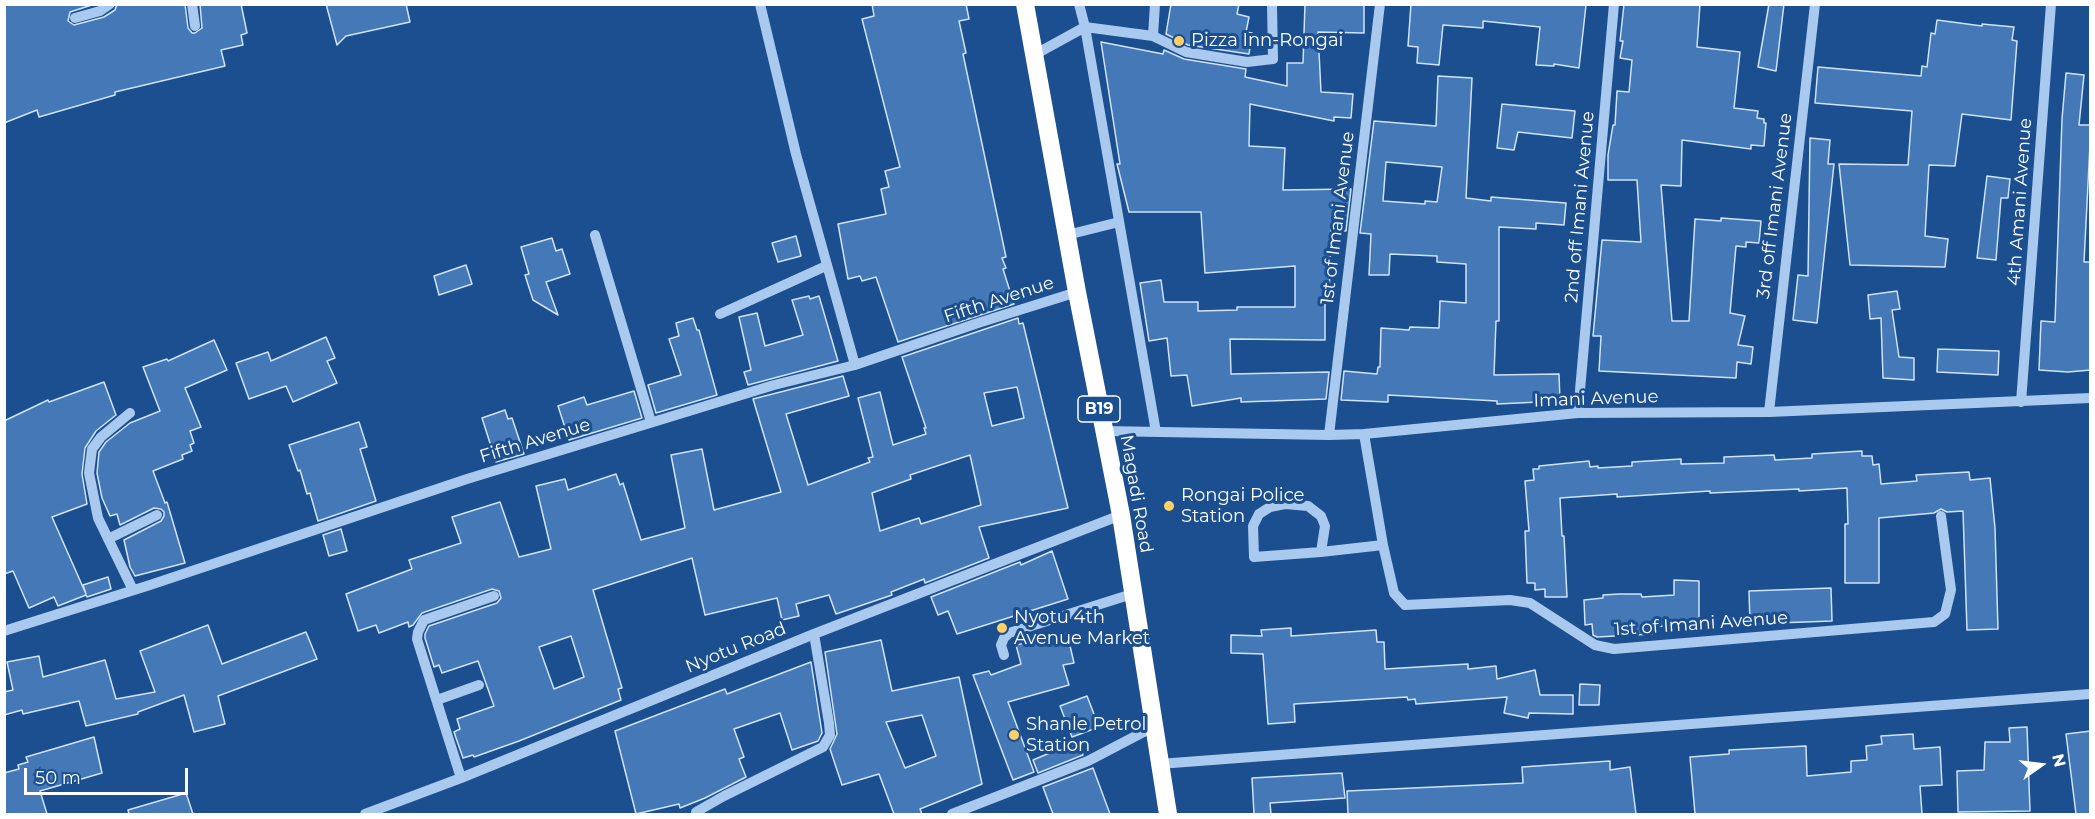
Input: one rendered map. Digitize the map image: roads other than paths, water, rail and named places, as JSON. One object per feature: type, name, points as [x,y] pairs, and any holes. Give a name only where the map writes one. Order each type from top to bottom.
[{"type":"highway","name":"Magadi Road","points":[[1025,4],[1077,292],[1121,515],[1168,814]]},
{"type":"street","points":[[75,18],[100,12],[110,4]]},
{"type":"street","points":[[192,4],[195,26]]},
{"type":"street","points":[[760,4],[796,154],[855,365]]},
{"type":"street","points":[[1079,4],[1156,432]]},
{"type":"street","points":[[1153,36],[1155,4]]},
{"type":"street","points":[[1034,55],[1084,27],[1153,36],[1186,52],[1247,62],[1273,59],[1272,4]]},
{"type":"street","name":"1st of Imani Avenue","points":[[1329,435],[1380,4]]},
{"type":"street","name":"2nd off Imani Avenue","points":[[1578,413],[1614,4]]},
{"type":"street","name":"3rd off Imani Avenue","points":[[1768,412],[1815,4]]},
{"type":"street","name":"4th Amani Avenue","points":[[2021,402],[2051,4]]},
{"type":"street","points":[[1067,235],[1119,222]]},
{"type":"street","points":[[595,235],[651,422]]},
{"type":"street","points":[[720,314],[826,266]]},
{"type":"street","name":"Fifth Avenue","points":[[4,630],[133,590],[467,479],[774,385],[855,365],[978,322],[1077,292]]},
{"type":"street","name":"Imani Avenue","points":[[1104,431],[1364,434],[1578,413],[1768,412],[2091,398]]},
{"type":"street","points":[[130,413],[101,437],[92,449],[89,473],[98,518],[133,590]]},
{"type":"street","name":"1st of Imani Avenue","points":[[1364,434],[1383,545],[1394,593],[1406,605],[1510,600],[1530,603],[1595,645],[1614,649],[1934,622],[1945,614],[1951,590],[1941,516]]},
{"type":"street","points":[[1321,552],[1325,526],[1321,516],[1308,506],[1285,504],[1270,507],[1258,514],[1253,526],[1254,557],[1321,552],[1383,545]]},
{"type":"street","points":[[108,539],[157,515]]},
{"type":"street","name":"Nyotu Road","points":[[365,814],[461,778],[814,634],[1121,515]]},
{"type":"street","points":[[1004,655],[1001,645],[1009,633],[1132,594]]},
{"type":"street","points":[[461,778],[417,639],[420,625],[424,620],[494,596]]},
{"type":"street","points":[[696,814],[724,796],[823,747],[830,735],[814,634]]},
{"type":"street","points":[[436,700],[479,685]]},
{"type":"street","points":[[1159,764],[2091,694]]},
{"type":"street","points":[[952,814],[1088,761],[1153,727]]},
{"type":"place","name":"Pizza Inn-Rongai","points":[[1179,41]]},
{"type":"place","name":"Rongai Police Station","points":[[1169,506]]},
{"type":"place","name":"Nyotu 4th Avenue Market","points":[[1002,628]]},
{"type":"place","name":"Shanle Petrol Station","points":[[1014,735]]}]
